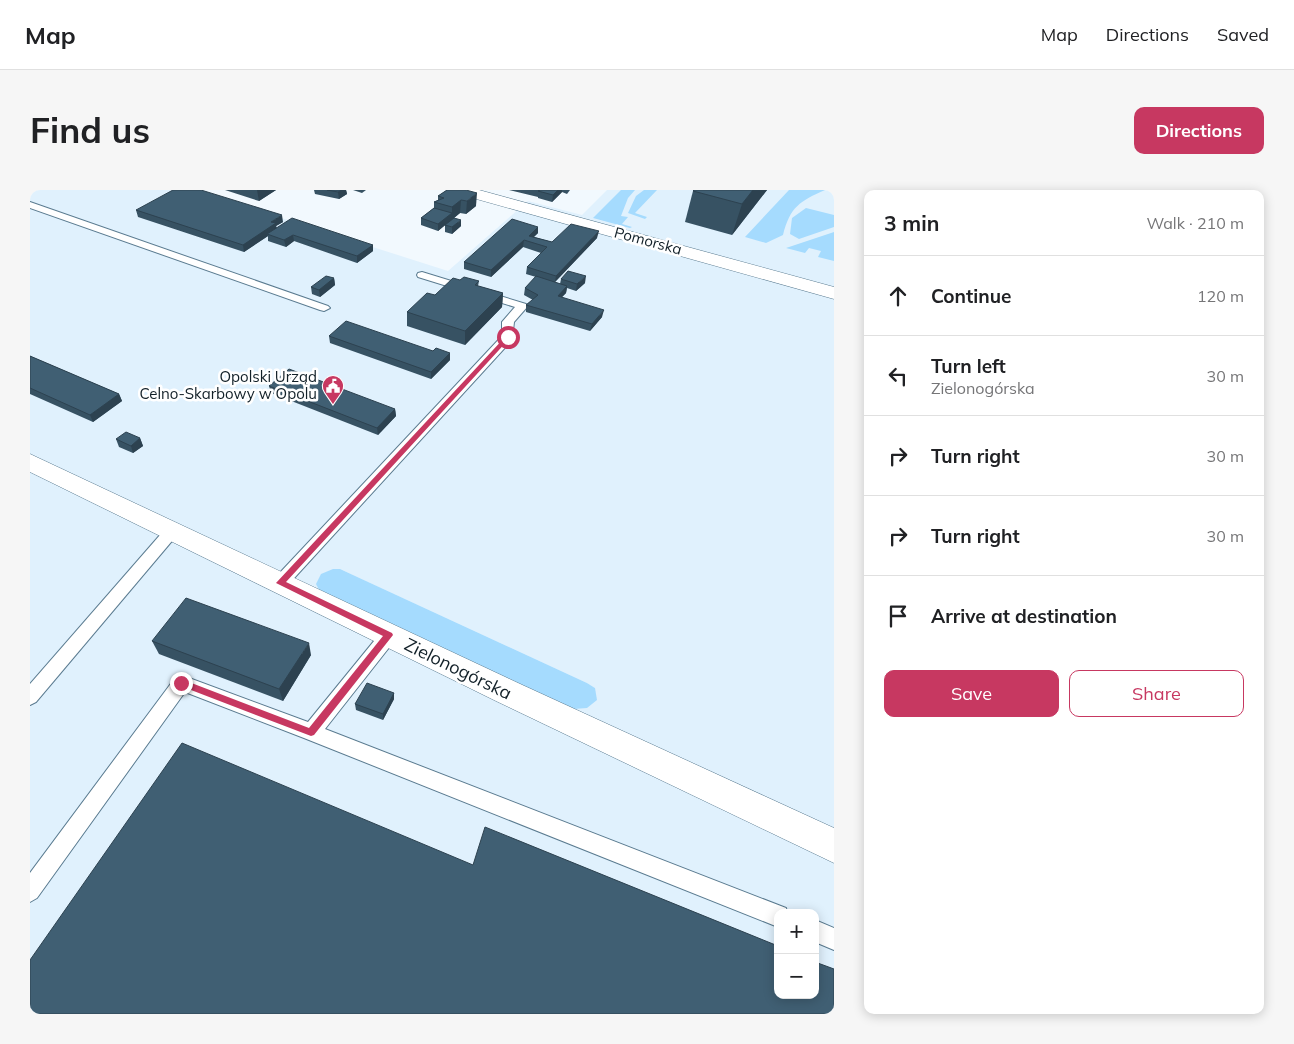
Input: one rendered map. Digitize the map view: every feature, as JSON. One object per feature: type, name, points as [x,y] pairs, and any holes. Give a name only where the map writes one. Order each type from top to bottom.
[{"type":"street","name":"Pomorska","points":[[468,191],[834,293]]},
{"type":"street","name":"Zielonogórska","points":[[30,462],[834,846]]},
{"type":"lane","points":[[30,205],[324,308]]},
{"type":"lane","points":[[280,583],[508,337],[508,322],[522,306],[422,275]]},
{"type":"lane","points":[[30,697],[172,531]]},
{"type":"lane","points":[[311,732],[389,635]]},
{"type":"lane","points":[[30,891],[181,683],[311,732],[774,914]]},
{"type":"lane","points":[[819,933],[834,939]]},
{"type":"shaded area","points":[[30,190],[194,190],[448,271],[528,201],[582,215],[607,190],[834,190],[834,1014],[30,1014]],"holes":[[[340,569],[595,688],[587,708],[578,708]]]},
{"type":"shaded area","points":[[621,190],[635,190],[628,198],[621,216],[628,217],[622,224],[632,227],[593,218]]},
{"type":"shaded area","points":[[644,190],[657,190],[635,213],[647,217],[645,219],[628,213],[636,196]]},
{"type":"shaded area","points":[[789,190],[825,190],[797,206],[789,218],[783,235],[766,243],[745,237]]},
{"type":"shaded area","points":[[806,208],[834,215],[834,227],[799,239],[790,234],[792,218]]},
{"type":"shaded area","points":[[834,232],[834,261],[818,257],[821,251],[809,248],[805,253],[786,248]]},
{"type":"shaded area","points":[[333,569],[340,569],[587,683],[595,688],[597,700],[587,708],[547,711],[327,605],[316,584],[321,574]]},
{"type":"building","points":[[173,190],[201,190],[282,215],[271,222],[276,223],[243,245],[136,210]]},
{"type":"building","points":[[447,190],[466,190],[477,193],[467,201],[461,200],[452,207],[434,202],[444,198],[438,196]]},
{"type":"building","points":[[558,190],[553,195],[538,191]]},
{"type":"building","points":[[694,190],[753,190],[742,204]]},
{"type":"building","points":[[434,208],[452,213],[438,224],[421,218]]},
{"type":"building","points":[[292,218],[373,245],[357,256],[293,235],[284,240],[267,234]]},
{"type":"building","points":[[454,218],[461,220],[452,227],[445,225]]},
{"type":"building","points":[[512,219],[538,227],[529,236],[552,242],[571,224],[599,231],[556,276],[527,267],[547,247],[524,240],[491,270],[464,262]]},
{"type":"building","points":[[568,271],[586,276],[577,284],[561,279]]},
{"type":"building","points":[[326,276],[334,278],[319,290],[311,287]]},
{"type":"building","points":[[536,276],[567,286],[558,296],[604,310],[592,324],[526,305],[538,295],[525,288]]},
{"type":"building","points":[[464,277],[479,281],[475,285],[503,293],[465,331],[407,312],[427,293],[435,295],[453,278],[460,280]]},
{"type":"building","points":[[346,321],[433,351],[436,348],[450,353],[431,372],[329,336]]},
{"type":"building","points":[[30,356],[119,394],[90,415],[30,388]]},
{"type":"building","points":[[289,369],[395,409],[377,428],[269,386]]},
{"type":"building","points":[[126,432],[140,438],[131,446],[116,439]]},
{"type":"building","points":[[186,598],[309,643],[279,689],[152,641]]},
{"type":"building","points":[[367,683],[394,693],[383,714],[355,704]]},
{"type":"building","points":[[182,743],[473,865],[485,827],[774,944],[774,999],[819,999],[819,963],[834,969],[834,1014],[30,1014],[30,960]]},
{"type":"place","name":"Opolski Urząd Celno-Skarbowy w Opolu","points":[[333,405]]},
{"type":"route","points":[[181,683],[311,732],[389,635],[280,583],[508,337]]}]
